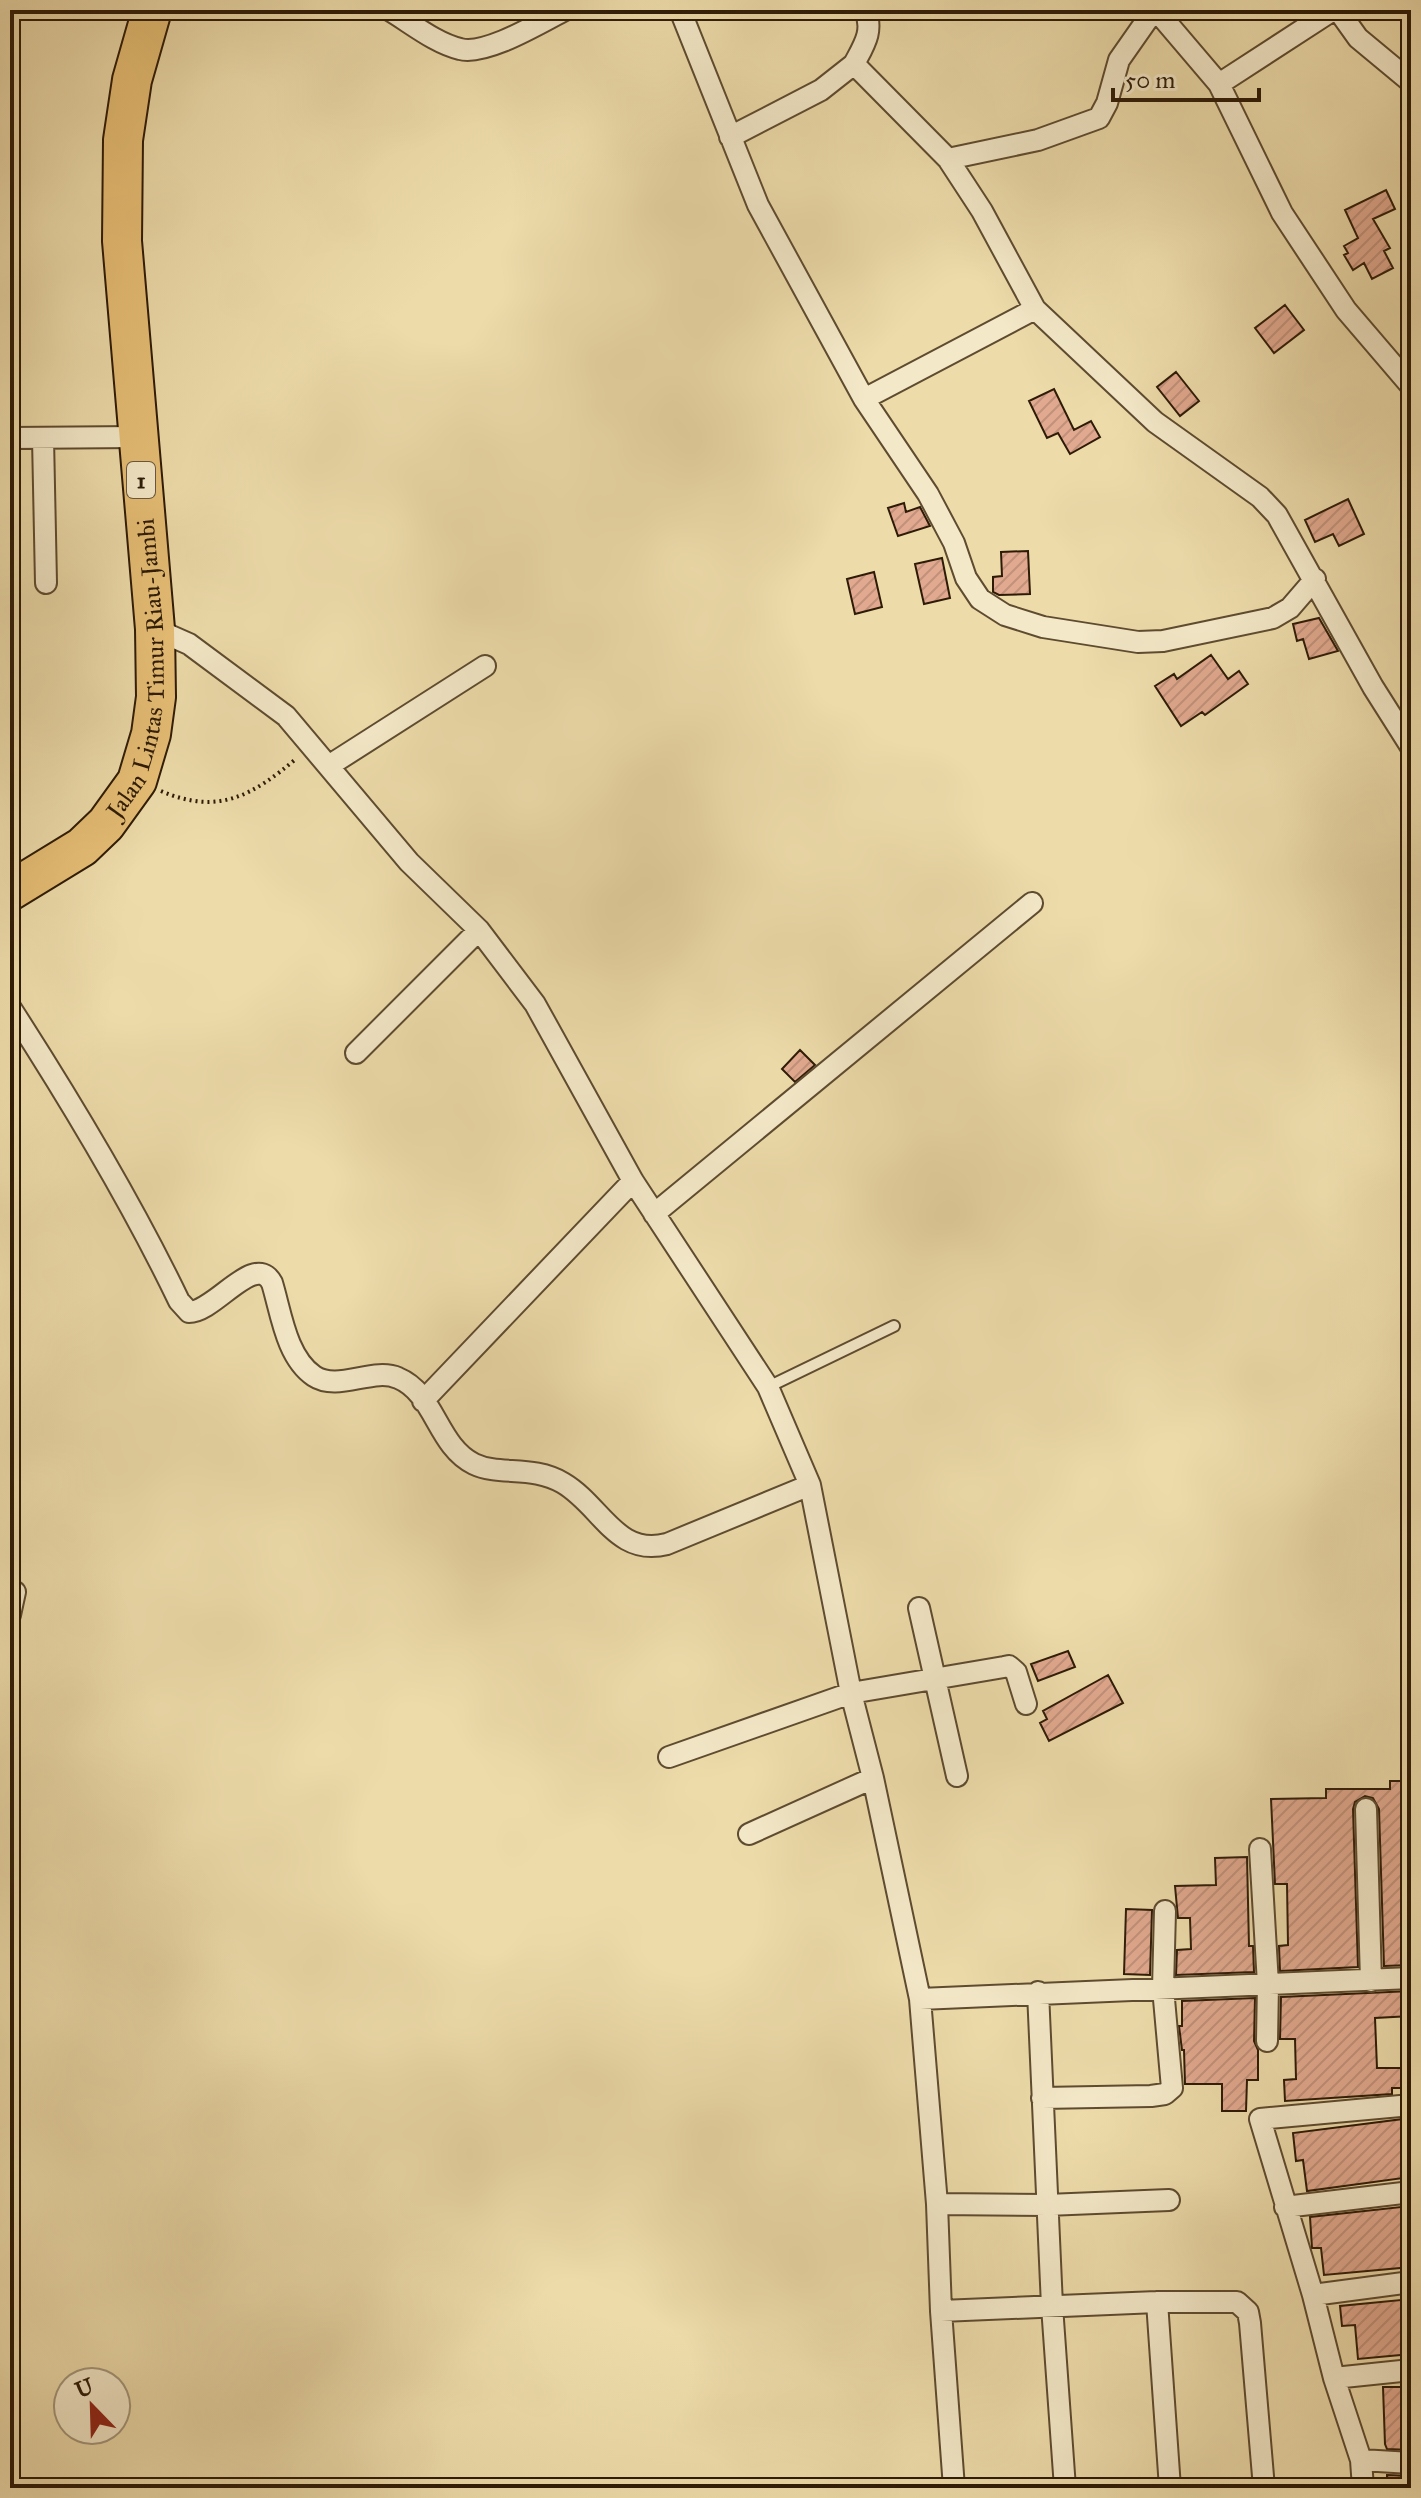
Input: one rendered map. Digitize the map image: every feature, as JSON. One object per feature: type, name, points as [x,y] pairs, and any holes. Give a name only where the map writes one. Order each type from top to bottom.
[{"type":"highway","name":"Jalan Lintas Timur Riau-Jambi","points":[[10,891],[82,847],[106,824],[137,781],[151,734],[156,697],[155,629],[122,241],[123,140],[132,80],[152,10]]},
{"type":"street","points":[[389,10],[443,42],[469,50],[489,47],[565,10]]},
{"type":"street","points":[[680,10],[758,205],[864,399],[928,494],[954,543],[966,578],[980,599],[1005,615],[1043,627],[1138,642],[1163,641],[1273,618],[1290,608],[1315,579]]},
{"type":"street","points":[[730,137],[821,90],[854,64],[870,33],[865,10]]},
{"type":"street","points":[[948,159],[1038,140],[1099,118],[1107,103],[1119,60],[1155,10],[1219,84],[1282,213],[1346,310],[1411,386]]},
{"type":"street","points":[[1219,84],[1336,10],[1358,38],[1411,82]]},
{"type":"street","points":[[854,64],[948,159],[982,211],[1035,309],[1155,422],[1260,497],[1277,515],[1373,687],[1411,747]]},
{"type":"street","points":[[864,399],[1035,309]]},
{"type":"street","points":[[10,438],[137,437]]},
{"type":"street","points":[[43,438],[46,583]]},
{"type":"street","points":[[155,629],[189,644],[286,716],[409,862],[479,930],[535,1004],[633,1181],[768,1387],[810,1485],[851,1693],[873,1778],[920,1999],[937,2204],[941,2311],[954,2488]]},
{"type":"street","points":[[330,765],[485,666]]},
{"type":"street","points":[[654,1214],[1032,903]]},
{"type":"street","points":[[356,1053],[479,930]]},
{"type":"street","points":[[10,1007],[75,1108],[124,1193],[179,1301],[189,1312],[204,1309],[242,1280],[262,1271],[272,1283],[290,1343],[301,1364],[316,1378],[336,1381],[387,1375],[397,1377],[413,1387],[443,1436],[474,1464],[530,1471],[559,1480],[575,1490],[627,1541],[642,1547],[667,1544],[810,1485]]},
{"type":"street","points":[[423,1401],[633,1181]]},
{"type":"street","points":[[10,1615],[15,1592]]},
{"type":"street","points":[[919,1608],[957,1776]]},
{"type":"street","points":[[669,1757],[851,1693],[1009,1666],[1016,1672],[1026,1704]]},
{"type":"street","points":[[749,1834],[873,1778]]},
{"type":"street","points":[[1366,1809],[1371,1981]]},
{"type":"street","points":[[1260,1849],[1268,1984],[1267,2041]]},
{"type":"street","points":[[1042,2098],[1151,2096],[1169,2091],[1172,2084],[1163,1988],[1165,1911]]},
{"type":"street","points":[[920,1999],[1411,1978]]},
{"type":"street","points":[[1038,1992],[1052,2306],[1065,2488]]},
{"type":"street","points":[[1363,2488],[1361,2460],[1334,2378],[1313,2295],[1260,2119],[1411,2105]]},
{"type":"street","points":[[1285,2207],[1411,2192]]},
{"type":"street","points":[[937,2204],[1047,2205],[1169,2200]]},
{"type":"street","points":[[1313,2295],[1411,2282]]},
{"type":"street","points":[[941,2311],[1157,2302],[1237,2302],[1248,2312],[1264,2488]]},
{"type":"street","points":[[1157,2302],[1170,2488]]},
{"type":"street","points":[[1334,2378],[1411,2370]]},
{"type":"street","points":[[1361,2460],[1411,2463]]},
{"type":"lane","points":[[768,1387],[894,1326]]},
{"type":"path","points":[[137,781],[174,797],[223,803],[264,785],[313,745]]},
{"type":"building","points":[[1386,190],[1395,209],[1373,219],[1390,248],[1384,251],[1393,268],[1372,279],[1364,263],[1353,270],[1344,255],[1348,253],[1344,246],[1358,238],[1345,210]]},
{"type":"building","points":[[1285,305],[1304,330],[1274,353],[1255,328]]},
{"type":"building","points":[[1176,372],[1199,401],[1180,416],[1157,387]]},
{"type":"building","points":[[1054,389],[1074,430],[1091,421],[1100,437],[1070,454],[1058,433],[1047,438],[1029,401]]},
{"type":"building","points":[[1348,499],[1364,534],[1339,546],[1333,534],[1315,542],[1305,520]]},
{"type":"building","points":[[904,503],[906,512],[920,507],[930,526],[898,536],[888,508]]},
{"type":"building","points":[[1028,551],[1030,594],[999,595],[993,592],[993,577],[1002,576],[1001,552]]},
{"type":"building","points":[[942,558],[950,598],[924,604],[915,564]]},
{"type":"building","points":[[874,572],[882,607],[855,614],[847,579]]},
{"type":"building","points":[[1319,618],[1338,651],[1309,659],[1303,639],[1297,641],[1293,624]]},
{"type":"building","points":[[1211,655],[1228,679],[1239,671],[1248,684],[1205,715],[1202,712],[1181,726],[1155,686],[1174,674],[1177,679]]},
{"type":"building","points":[[800,1050],[815,1065],[795,1082],[782,1069]]},
{"type":"building","points":[[1068,1651],[1075,1667],[1038,1681],[1031,1664]]},
{"type":"building","points":[[1108,1675],[1123,1703],[1049,1741],[1040,1723],[1047,1719],[1043,1711]]},
{"type":"building","points":[[1390,1781],[1411,1781],[1411,1965],[1384,1966],[1379,1809],[1373,1798],[1365,1796],[1355,1802],[1353,1809],[1358,1967],[1280,1971],[1279,1946],[1288,1945],[1287,1884],[1275,1884],[1271,1799],[1326,1798],[1326,1789],[1390,1789]]},
{"type":"building","points":[[1247,1857],[1249,1946],[1253,1946],[1254,1972],[1176,1975],[1177,1950],[1191,1949],[1190,1918],[1178,1918],[1175,1886],[1216,1885],[1215,1858]]},
{"type":"building","points":[[1126,1909],[1152,1910],[1150,1975],[1124,1974]]},
{"type":"building","points":[[1411,1991],[1411,2016],[1375,2018],[1377,2068],[1411,2068],[1411,2088],[1392,2088],[1392,2094],[1285,2101],[1284,2080],[1296,2079],[1295,2039],[1280,2039],[1281,1997]]},
{"type":"building","points":[[1255,1998],[1254,2041],[1258,2050],[1258,2080],[1247,2080],[1246,2111],[1222,2111],[1222,2084],[1185,2084],[1184,2050],[1179,2026],[1182,2026],[1182,2001]]},
{"type":"building","points":[[1411,2118],[1411,2177],[1307,2191],[1303,2160],[1296,2161],[1293,2133]]},
{"type":"building","points":[[1410,2206],[1411,2267],[1324,2275],[1321,2248],[1312,2248],[1310,2217]]},
{"type":"building","points":[[1411,2299],[1411,2354],[1358,2359],[1355,2325],[1342,2326],[1340,2306]]},
{"type":"building","points":[[1383,2387],[1411,2387],[1411,2450],[1387,2449]]},
{"type":"building","points":[[1387,2475],[1411,2476],[1411,2488],[1387,2488]]}]
